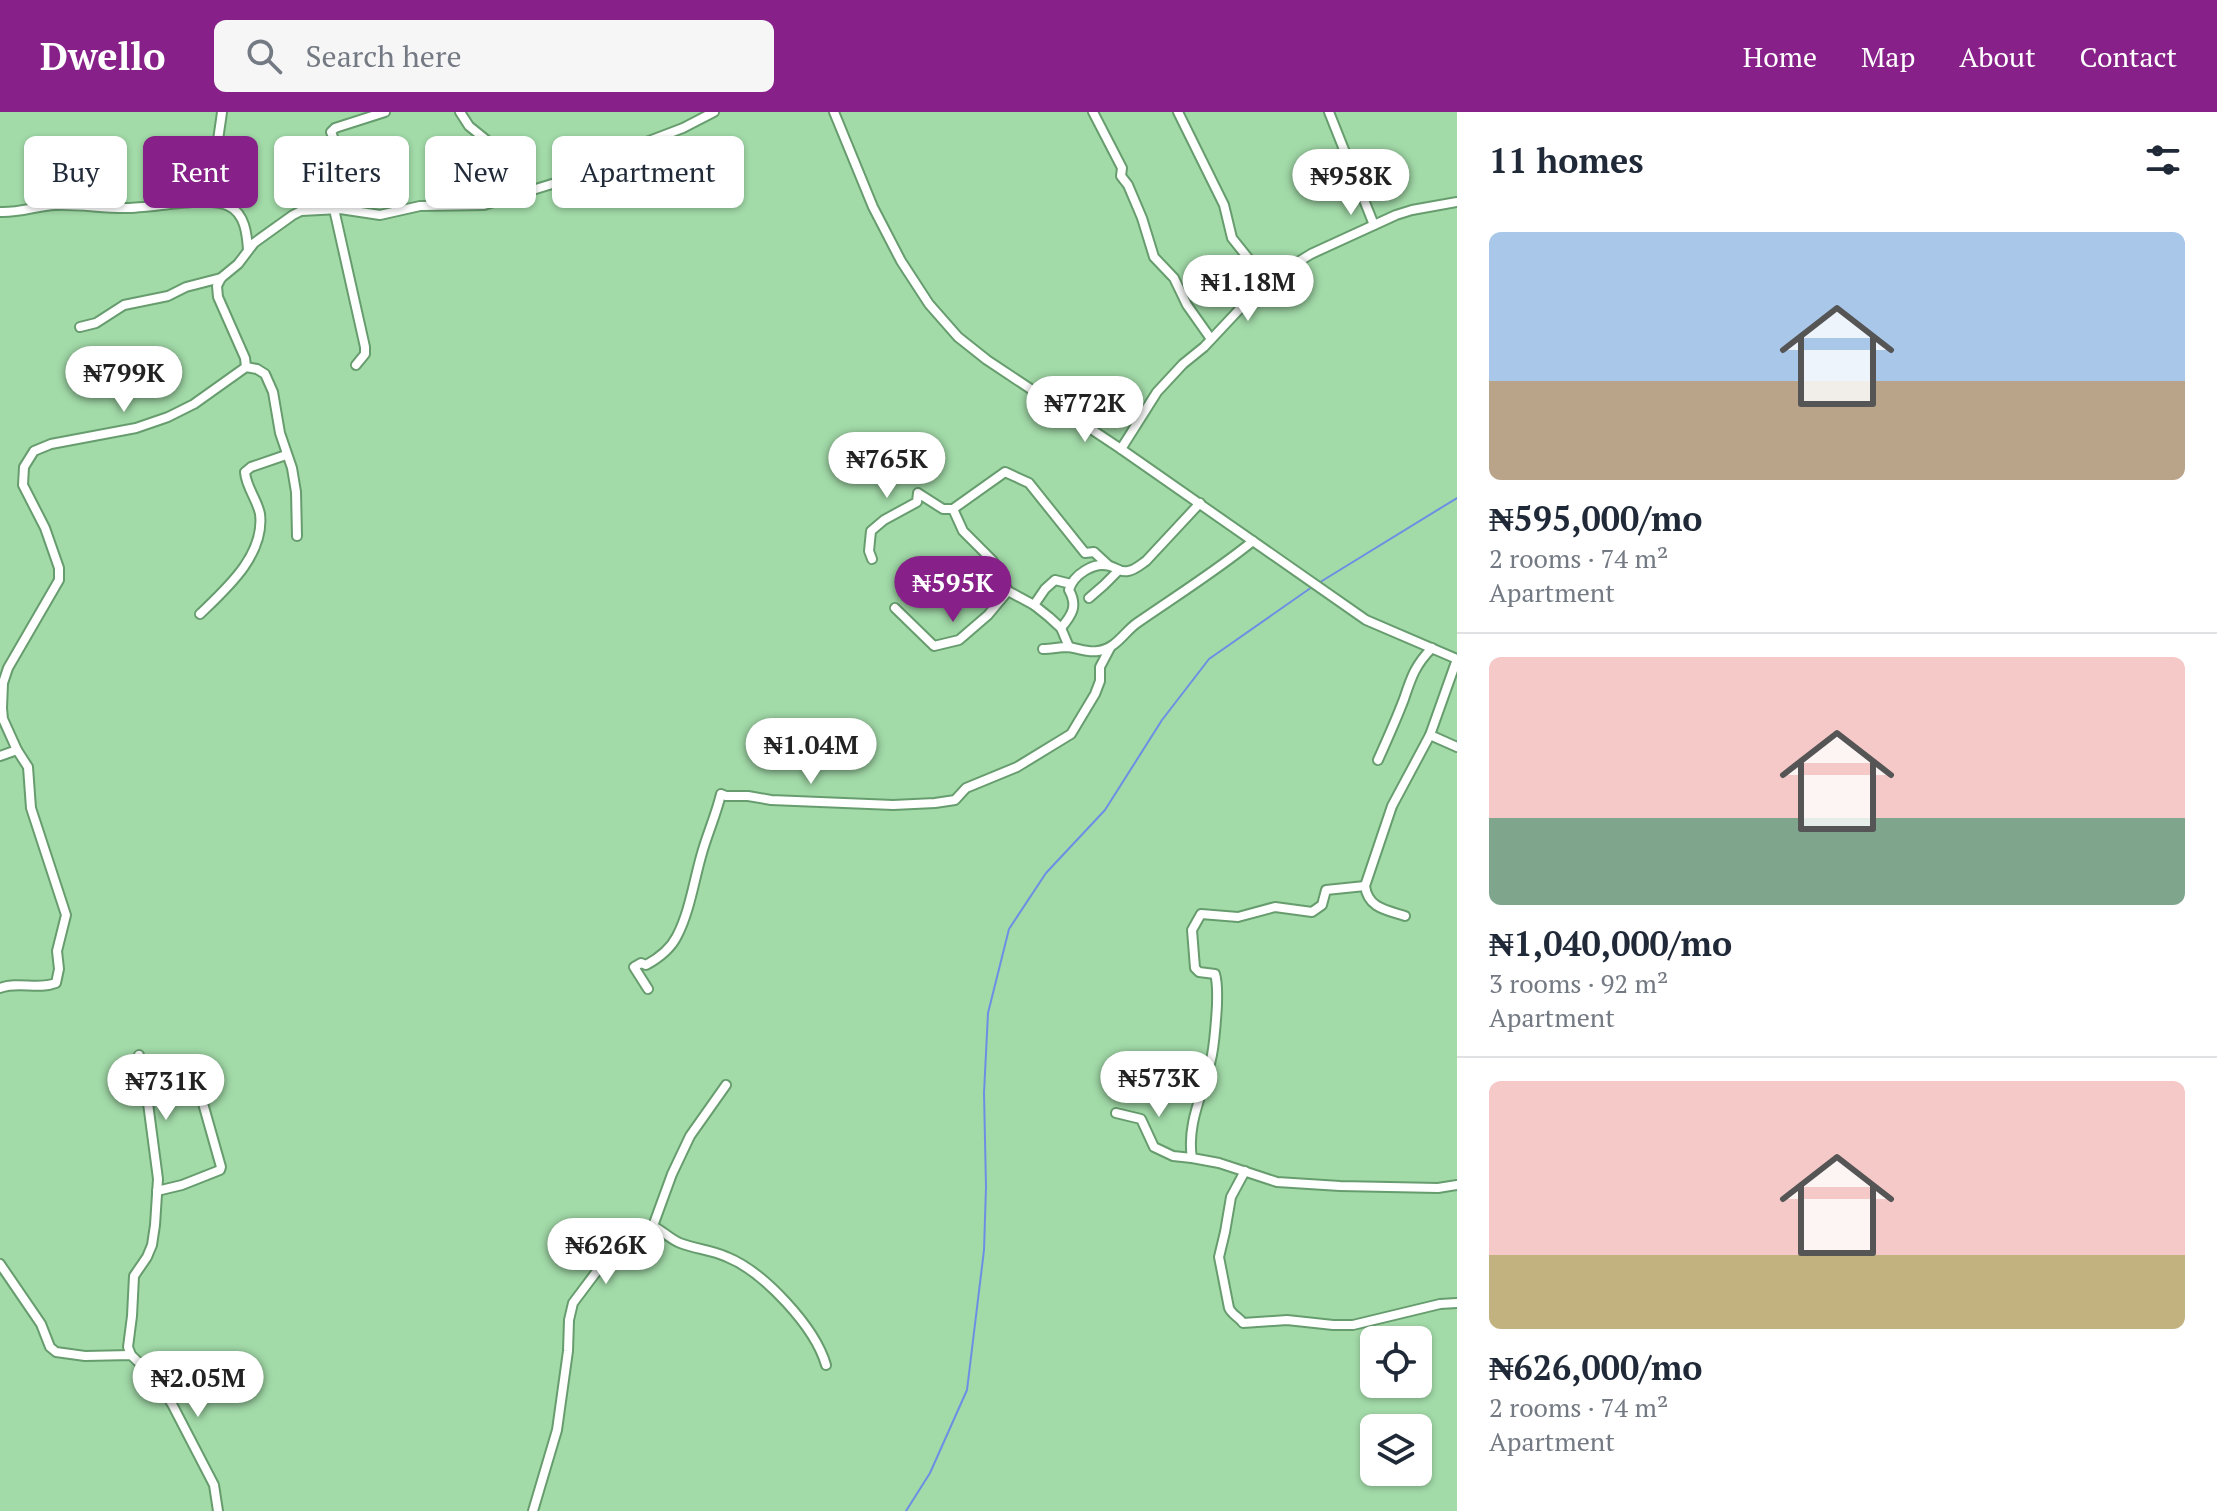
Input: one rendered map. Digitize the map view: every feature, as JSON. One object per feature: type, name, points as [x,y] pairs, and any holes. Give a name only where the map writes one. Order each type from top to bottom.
[{"type":"street","points":[[219,136],[222,112]]},
{"type":"street","points":[[337,209],[344,206],[343,172],[331,132],[385,112]]},
{"type":"street","points":[[460,112],[469,126],[481,136]]},
{"type":"street","points":[[536,189],[578,176],[620,152],[714,112]]},
{"type":"street","points":[[834,112],[873,207],[901,261],[929,304],[958,337],[1366,620],[1457,659],[1430,735],[1392,806],[1365,886],[1367,896],[1375,906],[1405,916]]},
{"type":"street","points":[[1093,112],[1122,168],[1121,176],[1142,218],[1154,257],[1174,278],[1187,305],[1211,339]]},
{"type":"street","points":[[1178,112],[1224,205],[1232,238],[1266,286]]},
{"type":"street","points":[[1329,112],[1374,225]]},
{"type":"street","points":[[1121,449],[1157,392],[1250,298],[1266,286],[1311,254],[1374,225],[1412,210],[1457,202]]},
{"type":"street","points":[[0,212],[54,205],[143,207]]},
{"type":"street","points":[[246,367],[245,358],[218,297],[217,286],[254,243],[301,211],[337,209],[380,215],[425,206]]},
{"type":"street","points":[[232,208],[242,219],[248,250]]},
{"type":"street","points":[[337,209],[365,347],[365,354],[356,365]]},
{"type":"street","points":[[80,327],[96,323],[124,305],[168,296],[186,287],[221,278]]},
{"type":"street","points":[[0,988],[9,984],[47,987],[56,983],[59,969],[57,951],[66,915],[31,808],[28,767],[3,719],[3,683],[8,668],[59,580],[59,568],[45,528],[23,485],[27,460],[34,451],[51,444],[136,428],[168,417],[194,404],[246,367],[257,369],[265,374],[273,392],[280,433],[292,468],[297,536]]},
{"type":"street","points":[[200,614],[228,588],[259,536],[260,513],[246,482],[245,472],[286,455]]},
{"type":"street","points":[[872,559],[869,551],[871,531],[917,502],[918,493],[943,509],[953,509],[1005,472],[1029,483],[1085,553],[1094,552],[1108,565],[1127,572],[1146,561],[1200,503]]},
{"type":"street","points":[[953,509],[963,531],[993,561],[1008,591],[1034,605],[1061,628],[1069,647]]},
{"type":"street","points":[[648,989],[634,967],[663,956],[677,937],[721,794],[771,800],[893,805],[955,800],[966,788],[1017,767],[1071,734],[1095,694],[1100,681],[1100,667],[1110,648],[1133,625],[1253,541]]},
{"type":"street","points":[[1061,628],[1073,610],[1074,599],[1069,590],[1071,584],[1079,574],[1108,565]]},
{"type":"street","points":[[1089,598],[1119,570]]},
{"type":"street","points":[[1034,605],[1051,582],[1071,584]]},
{"type":"street","points":[[895,608],[934,646],[959,640],[988,615],[1008,591]]},
{"type":"street","points":[[1043,649],[1069,647],[1099,651],[1110,648]]},
{"type":"street","points":[[1378,760],[1404,700],[1411,675],[1432,648]]},
{"type":"street","points":[[1430,735],[1457,747]]},
{"type":"street","points":[[0,756],[17,750]]},
{"type":"street","points":[[1192,1158],[1189,1142],[1193,1117],[1212,1055],[1216,1018],[1215,974],[1199,972],[1195,968],[1192,930],[1201,914],[1238,917],[1275,907],[1312,912],[1322,905],[1326,890],[1365,886]]},
{"type":"street","points":[[139,1055],[158,1179],[152,1245],[134,1276],[128,1347],[131,1355],[156,1379],[178,1415],[214,1485],[218,1511]]},
{"type":"street","points":[[1115,1063],[1205,1077]]},
{"type":"street","points":[[157,1191],[220,1170],[193,1068]]},
{"type":"street","points":[[653,1226],[690,1136],[726,1085]]},
{"type":"street","points":[[1116,1113],[1141,1119],[1154,1147],[1173,1156],[1245,1171],[1277,1182],[1438,1188],[1457,1185]]},
{"type":"street","points":[[1245,1171],[1231,1197],[1219,1257],[1229,1308],[1243,1323],[1287,1320],[1353,1325],[1440,1304],[1457,1303]]},
{"type":"street","points":[[653,1226],[684,1245],[730,1257],[774,1290],[813,1335],[826,1365]]},
{"type":"street","points":[[533,1511],[557,1430],[573,1303],[623,1242],[640,1230],[653,1226]]},
{"type":"street","points":[[0,1264],[56,1352],[85,1356],[131,1355]]},
{"type":"waterway","points":[[1317,584],[1457,498]]},
{"type":"waterway","points":[[906,1511],[930,1473],[967,1390],[984,1250],[984,1093],[988,1013],[1009,929],[1046,873],[1105,810],[1162,720],[1209,659],[1312,587]]}]
